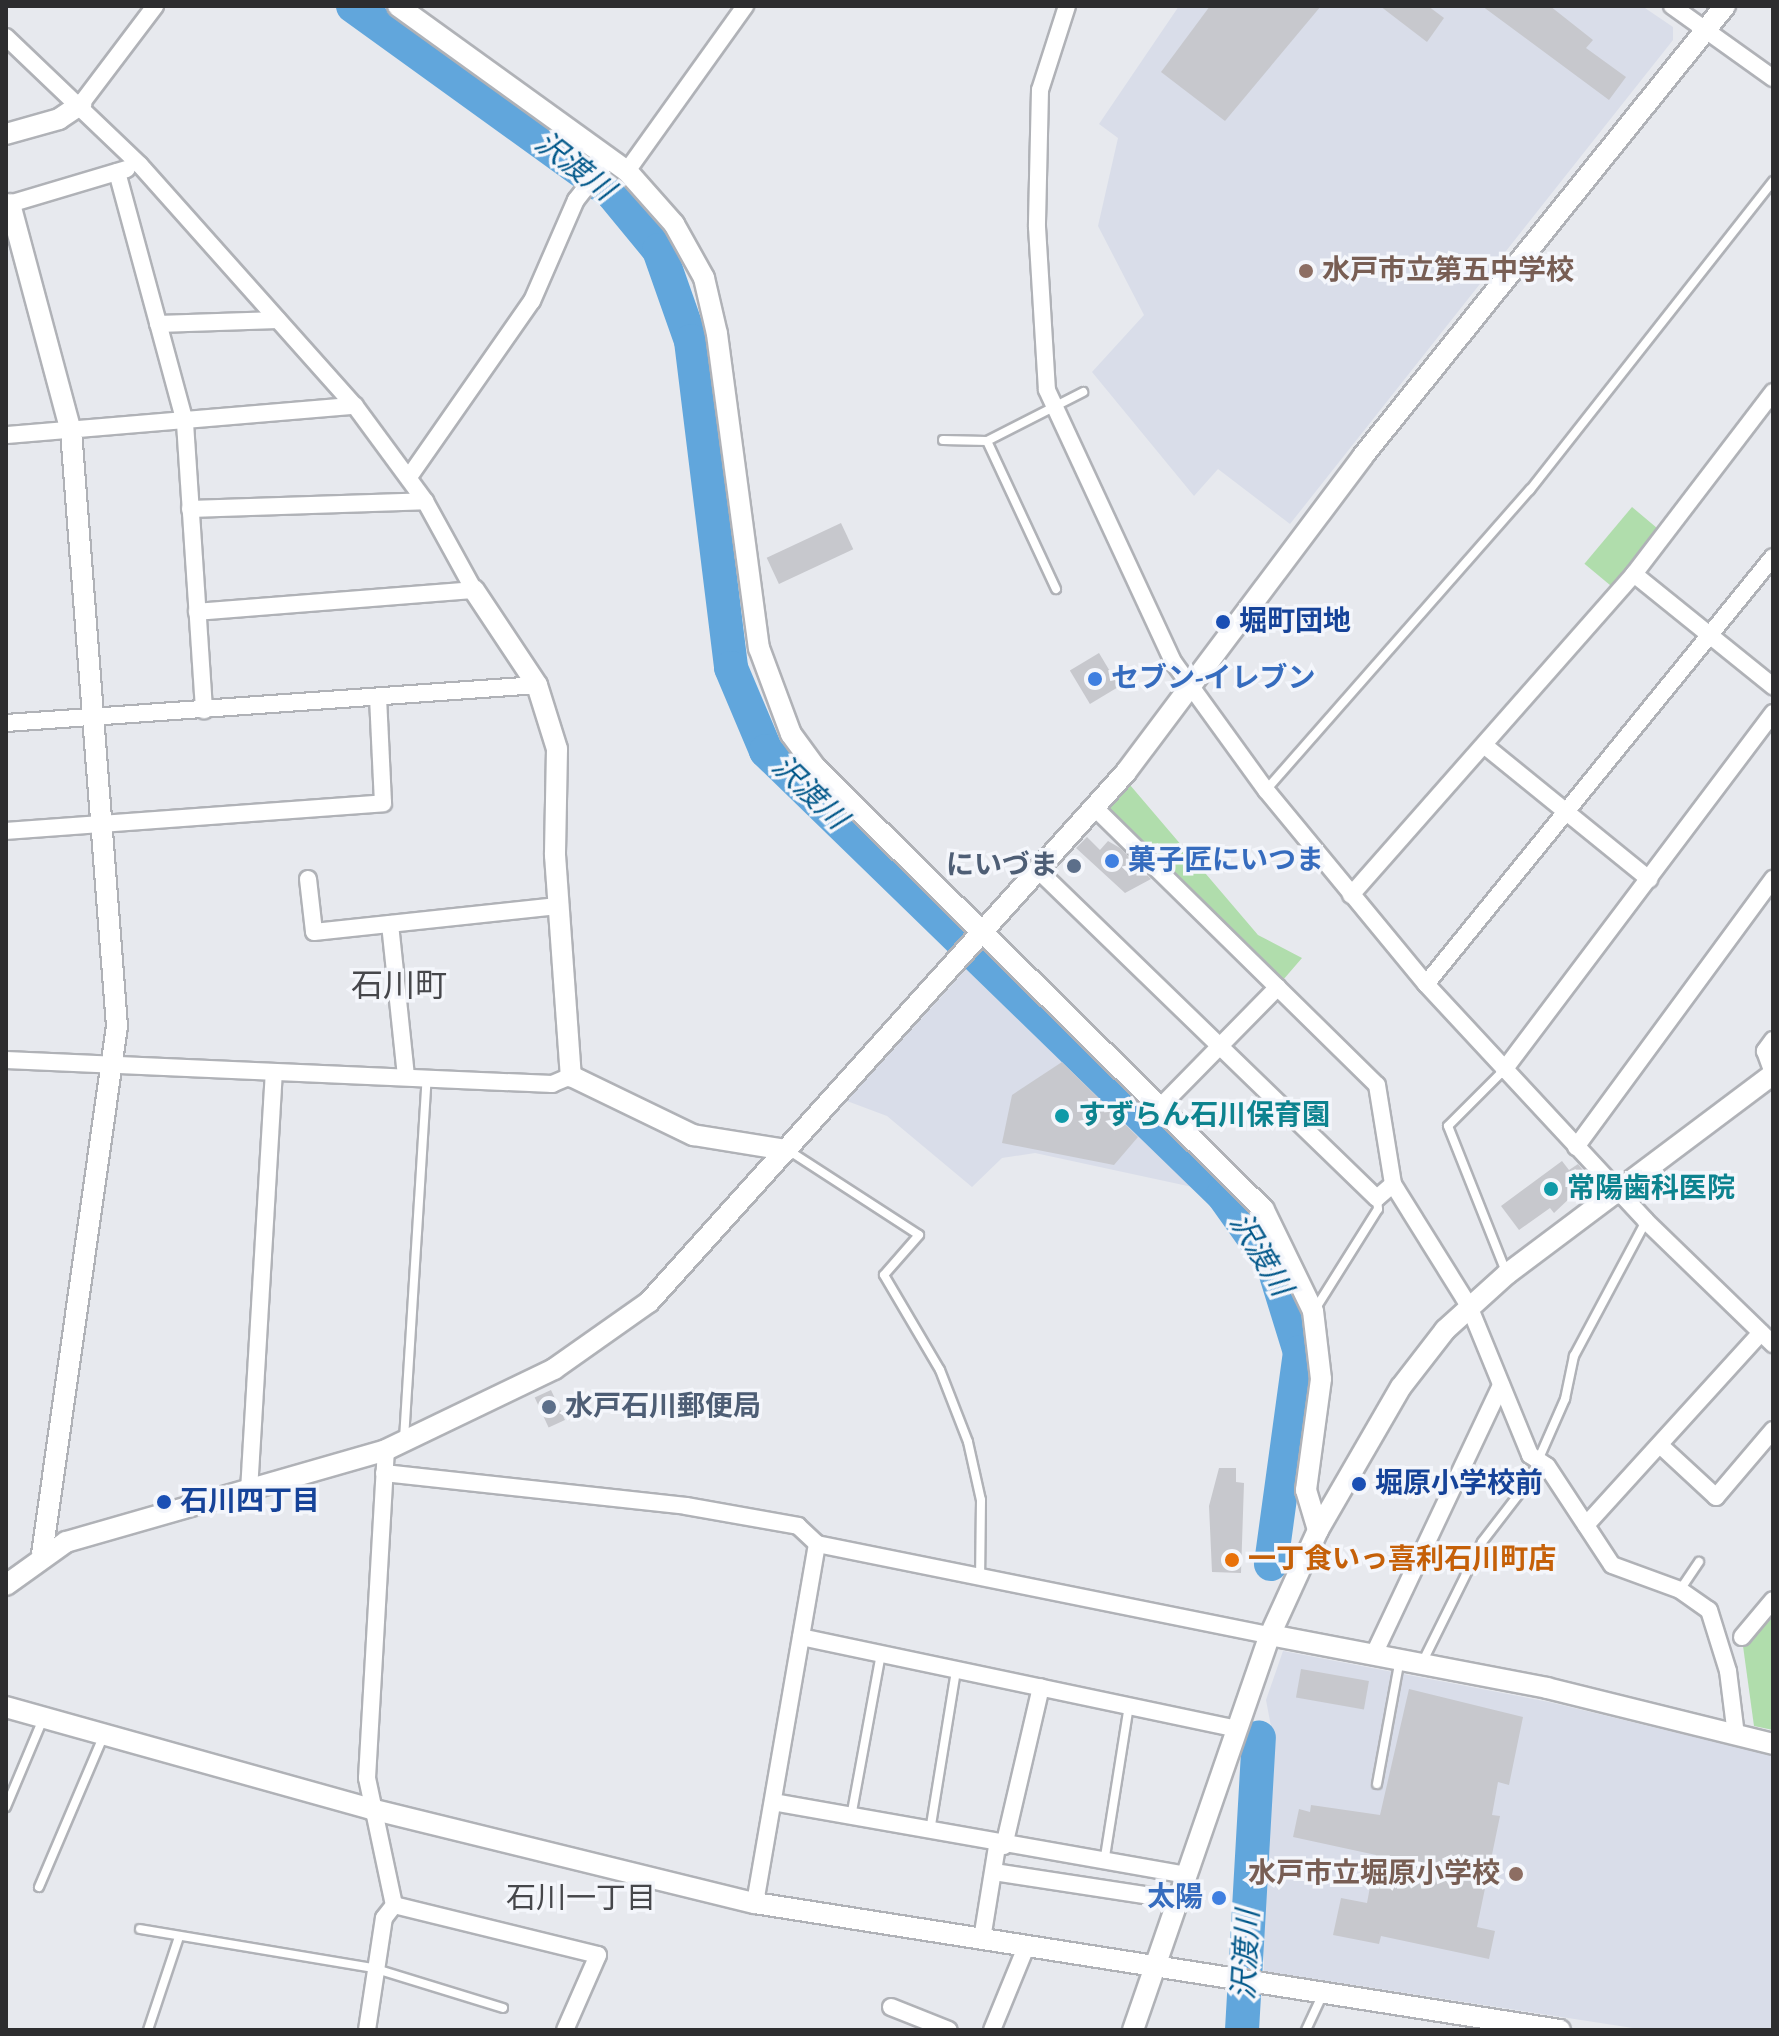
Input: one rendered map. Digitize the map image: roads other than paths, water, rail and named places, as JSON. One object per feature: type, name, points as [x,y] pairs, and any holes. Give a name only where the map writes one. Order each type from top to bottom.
[{"type":"street","points":[[6,134],[59,119],[81,104],[155,6]]},
{"type":"street","points":[[398,6],[604,164],[627,171],[674,224],[704,278],[759,648],[791,734],[816,768],[977,934],[1264,1210],[1313,1311],[1321,1379],[1306,1490],[1318,1530]]},
{"type":"street","points":[[627,171],[745,6]]},
{"type":"street","points":[[1067,6],[1047,55],[1037,161],[1047,390],[1188,684],[1266,790],[1426,984],[1618,1192],[1767,1339],[1586,1525]]},
{"type":"street","points":[[1672,6],[1773,78]]},
{"type":"street","points":[[6,1585],[42,1554],[114,1526],[249,1491],[395,1445],[554,1369],[619,1327],[674,1279],[977,934],[1095,808],[1188,684],[1725,6]]},
{"type":"street","points":[[6,37],[81,104],[140,165],[355,406],[425,501],[474,590],[537,685],[561,777],[558,906],[571,1076]]},
{"type":"street","points":[[409,477],[532,301],[576,200],[604,164]]},
{"type":"street","points":[[42,1554],[116,1064],[102,825],[71,431],[8,205],[140,165]]},
{"type":"street","points":[[117,172],[185,423],[204,710]]},
{"type":"street","points":[[158,324],[278,320]]},
{"type":"street","points":[[1351,895],[1634,574],[1773,392]]},
{"type":"street","points":[[6,435],[185,423],[355,406]]},
{"type":"street","points":[[190,509],[425,501]]},
{"type":"street","points":[[1426,984],[1773,557]]},
{"type":"street","points":[[1634,574],[1773,686]]},
{"type":"street","points":[[197,612],[474,590]]},
{"type":"street","points":[[6,723],[537,685]]},
{"type":"street","points":[[6,831],[383,803],[378,697]]},
{"type":"street","points":[[1504,1070],[1773,713]]},
{"type":"street","points":[[1484,745],[1649,879]]},
{"type":"street","points":[[1095,808],[1377,1085],[1393,1184],[1469,1306],[1537,1462],[1547,1466],[1612,1565],[1680,1590],[1715,1623],[1736,1735]]},
{"type":"street","points":[[1039,871],[1377,1198],[1393,1184]]},
{"type":"street","points":[[308,879],[314,932],[558,906]]},
{"type":"street","points":[[1576,1147],[1773,879]]},
{"type":"street","points":[[390,924],[406,1076]]},
{"type":"street","points":[[1160,1107],[1278,987]]},
{"type":"street","points":[[1133,2030],[1270,1635],[1318,1530],[1401,1387],[1469,1306],[1507,1274],[1773,1074],[1765,1051],[1773,1040]]},
{"type":"street","points":[[6,1060],[552,1084],[571,1076],[693,1135],[787,1150]]},
{"type":"street","points":[[249,1491],[274,1073]]},
{"type":"street","points":[[1374,1654],[1501,1385]]},
{"type":"street","points":[[1661,1446],[1716,1497],[1773,1430]]},
{"type":"street","points":[[367,2030],[373,1968],[394,1905],[371,1809],[379,1632],[372,1604],[384,1473],[395,1445]]},
{"type":"street","points":[[384,1473],[686,1506],[798,1526],[817,1544],[1270,1635],[1401,1658],[1773,1744]]},
{"type":"street","points":[[755,1903],[817,1544]]},
{"type":"street","points":[[1742,1637],[1773,1600]]},
{"type":"street","points":[[801,1637],[1236,1729]]},
{"type":"street","points":[[982,1939],[994,1872],[1041,1687]]},
{"type":"street","points":[[6,1707],[103,1737],[371,1809],[755,1903],[1500,2026],[1560,2030]]},
{"type":"street","points":[[773,1802],[1001,1846],[1185,1875]]},
{"type":"street","points":[[994,1872],[1177,1900]]},
{"type":"street","points":[[394,1905],[598,1955],[565,2030]]},
{"type":"street","points":[[992,2030],[1026,1947]]},
{"type":"street","points":[[891,2007],[949,2030]]},
{"type":"lane","points":[[1266,790],[1530,490],[1773,181]]},
{"type":"lane","points":[[943,440],[987,441],[1083,392]]},
{"type":"lane","points":[[987,441],[1056,589]]},
{"type":"lane","points":[[1504,1070],[1448,1126],[1507,1274]]},
{"type":"lane","points":[[395,1445],[427,1077]]},
{"type":"lane","points":[[787,1150],[919,1235],[884,1275],[940,1370],[968,1442],[981,1500],[980,1577]]},
{"type":"lane","points":[[1313,1311],[1378,1209],[1377,1198]]},
{"type":"lane","points":[[1422,1663],[1482,1542],[1537,1462],[1565,1399],[1574,1356],[1646,1221]]},
{"type":"lane","points":[[1680,1590],[1699,1562]]},
{"type":"lane","points":[[851,1817],[881,1653]]},
{"type":"lane","points":[[1377,1784],[1401,1658]]},
{"type":"lane","points":[[931,1825],[956,1669]]},
{"type":"lane","points":[[1104,1863],[1129,1706]]},
{"type":"lane","points":[[6,1807],[43,1718]]},
{"type":"lane","points":[[39,1887],[103,1737]]},
{"type":"lane","points":[[140,1929],[373,1968],[503,2008]]},
{"type":"lane","points":[[148,2030],[179,1937]]},
{"type":"lane","points":[[1306,2030],[1322,1995]]},
{"type":"waterway","name":"沢渡川","points":[[353,6],[612,193],[659,250],[691,341],[731,668],[766,751],[1223,1195],[1273,1265],[1300,1352],[1271,1564]]},
{"type":"waterway","name":"沢渡川","points":[[1242,2030],[1259,1737]]},
{"type":"place","name":"水戸市立第五中学校","points":[[1306,271]]},
{"type":"place","name":"堀町団地","points":[[1223,622]]},
{"type":"place","name":"セブン-イレブン","points":[[1095,679]]},
{"type":"place","name":"菓子匠にいつま","points":[[1112,861]]},
{"type":"place","name":"にいづま","points":[[1074,866]]},
{"type":"place","name":"すずらん石川保育園","points":[[1062,1116]]},
{"type":"place","name":"常陽歯科医院","points":[[1551,1189]]},
{"type":"place","name":"水戸石川郵便局","points":[[549,1407]]},
{"type":"place","name":"堀原小学校前","points":[[1359,1484]]},
{"type":"place","name":"石川四丁目","points":[[164,1502]]},
{"type":"place","name":"一丁食いっ喜利石川町店","points":[[1232,1560]]},
{"type":"place","name":"水戸市立堀原小学校","points":[[1516,1874]]},
{"type":"place","name":"太陽","points":[[1219,1898]]},
{"type":"district","name":"石川町","points":[[399,986]]},
{"type":"district","name":"石川一丁目","points":[[581,1899]]}]
